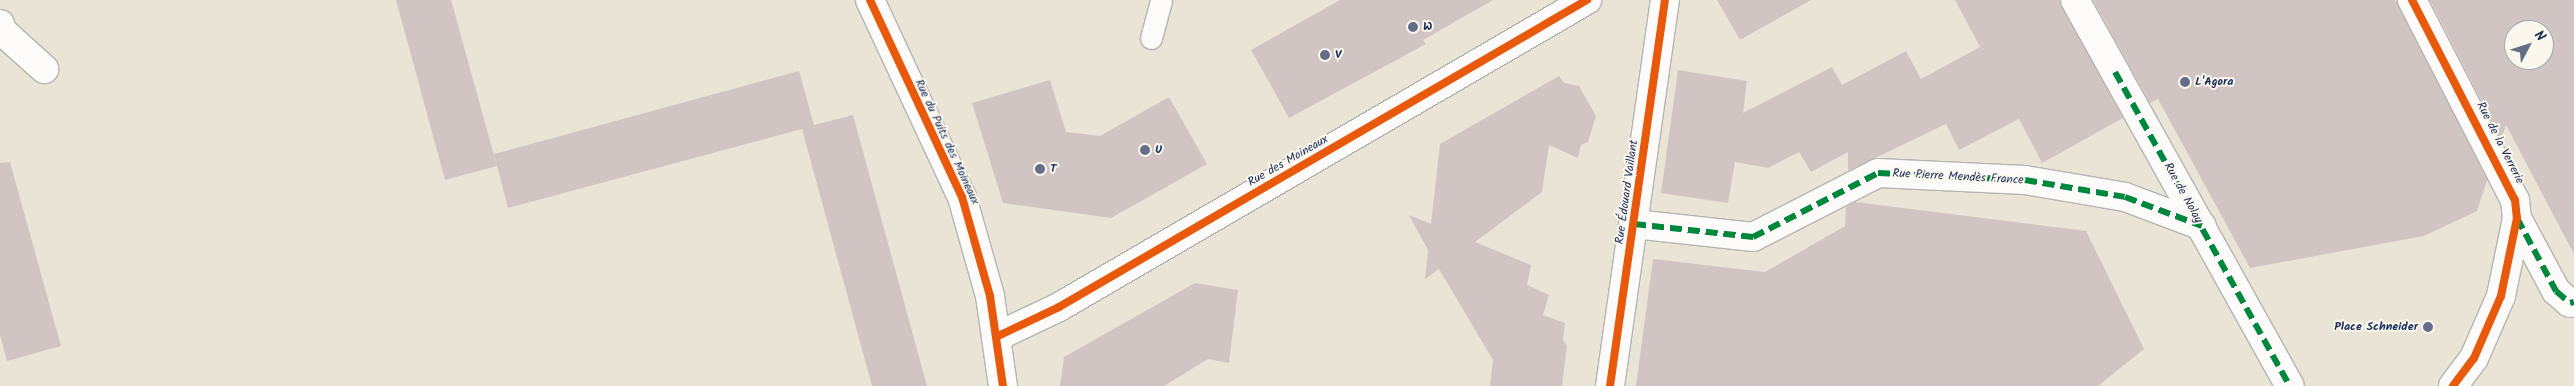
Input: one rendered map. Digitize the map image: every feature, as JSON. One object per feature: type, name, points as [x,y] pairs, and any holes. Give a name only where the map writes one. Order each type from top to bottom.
[{"type":"street","name":"Rue du Puits des Moineaux","points":[[870,0],[962,198],[980,254],[998,336],[1003,386]]},
{"type":"street","name":"Rue des Moineaux","points":[[998,336],[1059,307],[1553,9],[1587,0]]},
{"type":"street","name":"Rue Édouard Vaillant","points":[[1610,386],[1665,0]]},
{"type":"street","name":"Rue de Nolay","points":[[2075,0],[2290,386]]},
{"type":"street","name":"Rue de la Verrerie","points":[[2412,0],[2506,178],[2515,200],[2517,218],[2501,296],[2474,358],[2453,386]]},
{"type":"street","points":[[0,24],[2,31],[44,69]]},
{"type":"street","name":"Rue Pierre Mendès France","points":[[1634,224],[1753,237],[1878,173],[2025,180],[2125,197],[2202,226]]},
{"type":"street","points":[[2517,218],[2556,291],[2570,303],[2574,302]]},
{"type":"lane","points":[[1151,38],[1161,0]]},
{"type":"building","points":[[396,0],[451,0],[497,166],[445,180]]},
{"type":"building","name":"V","points":[[1340,0],[1493,0],[1423,40],[1426,44],[1289,118],[1251,50]]},
{"type":"building","points":[[1717,0],[1811,0],[1740,40]]},
{"type":"building","points":[[1955,0],[2059,0],[2123,118],[2042,163],[2019,119],[1959,150],[1946,124],[1848,171],[1848,152],[1811,172],[1799,152],[1768,168],[1735,162],[1728,203],[1661,193],[1678,70],[1747,81],[1743,113],[1832,67],[1842,85],[1906,51],[1921,79],[1980,47]]},
{"type":"building","points":[[2093,0],[2396,0],[2487,180],[2477,211],[2424,236],[2250,268],[2158,99],[2150,103]]},
{"type":"building","points":[[2430,0],[2574,0],[2574,254],[2506,125],[2501,139]]},
{"type":"building","points":[[799,71],[814,125],[853,115],[927,386],[872,386],[802,129],[508,208],[494,154]]},
{"type":"building","points":[[1559,76],[1564,83],[1579,86],[1596,116],[1588,142],[1581,145],[1578,158],[1549,145],[1542,192],[1475,242],[1531,265],[1527,285],[1549,295],[1543,315],[1565,323],[1563,340],[1567,346],[1562,386],[1490,386],[1493,360],[1439,269],[1425,279],[1428,250],[1409,215],[1431,224],[1440,144]]},
{"type":"building","points":[[1050,80],[1066,132],[1100,136],[1169,97],[1207,164],[1111,218],[1003,203],[972,103]]},
{"type":"building","points":[[10,162],[61,346],[7,361],[0,335],[0,163]]},
{"type":"building","points":[[1855,202],[2086,231],[2144,349],[2098,386],[1636,386],[1653,259],[1765,272],[1845,226],[1846,207]]},
{"type":"building","points":[[1195,283],[1238,290],[1229,363],[1208,359],[1164,386],[1060,386],[1064,357]]},
{"type":"marked path","points":[[2115,72],[2290,386]]},
{"type":"marked path","points":[[1634,224],[1753,237],[1878,173],[2025,180],[2125,197],[2202,226]]},
{"type":"marked path","points":[[2517,218],[2556,291],[2570,303],[2574,302]]},
{"type":"cycle path","points":[[870,0],[962,197],[990,296],[1003,386]]},
{"type":"cycle path","points":[[998,336],[1059,307],[1587,0]]},
{"type":"cycle path","points":[[1610,386],[1665,0]]},
{"type":"cycle path","points":[[2412,0],[2515,200],[2517,218],[2501,296],[2474,358],[2453,386]]},
{"type":"place","name":"W","points":[[1413,27]]},
{"type":"place","name":"V","points":[[1325,55]]},
{"type":"place","name":"L'Agora","points":[[2185,82]]},
{"type":"place","name":"U","points":[[1145,150]]},
{"type":"place","name":"T","points":[[1040,169]]},
{"type":"place","name":"Place Schneider","points":[[2428,327]]}]
